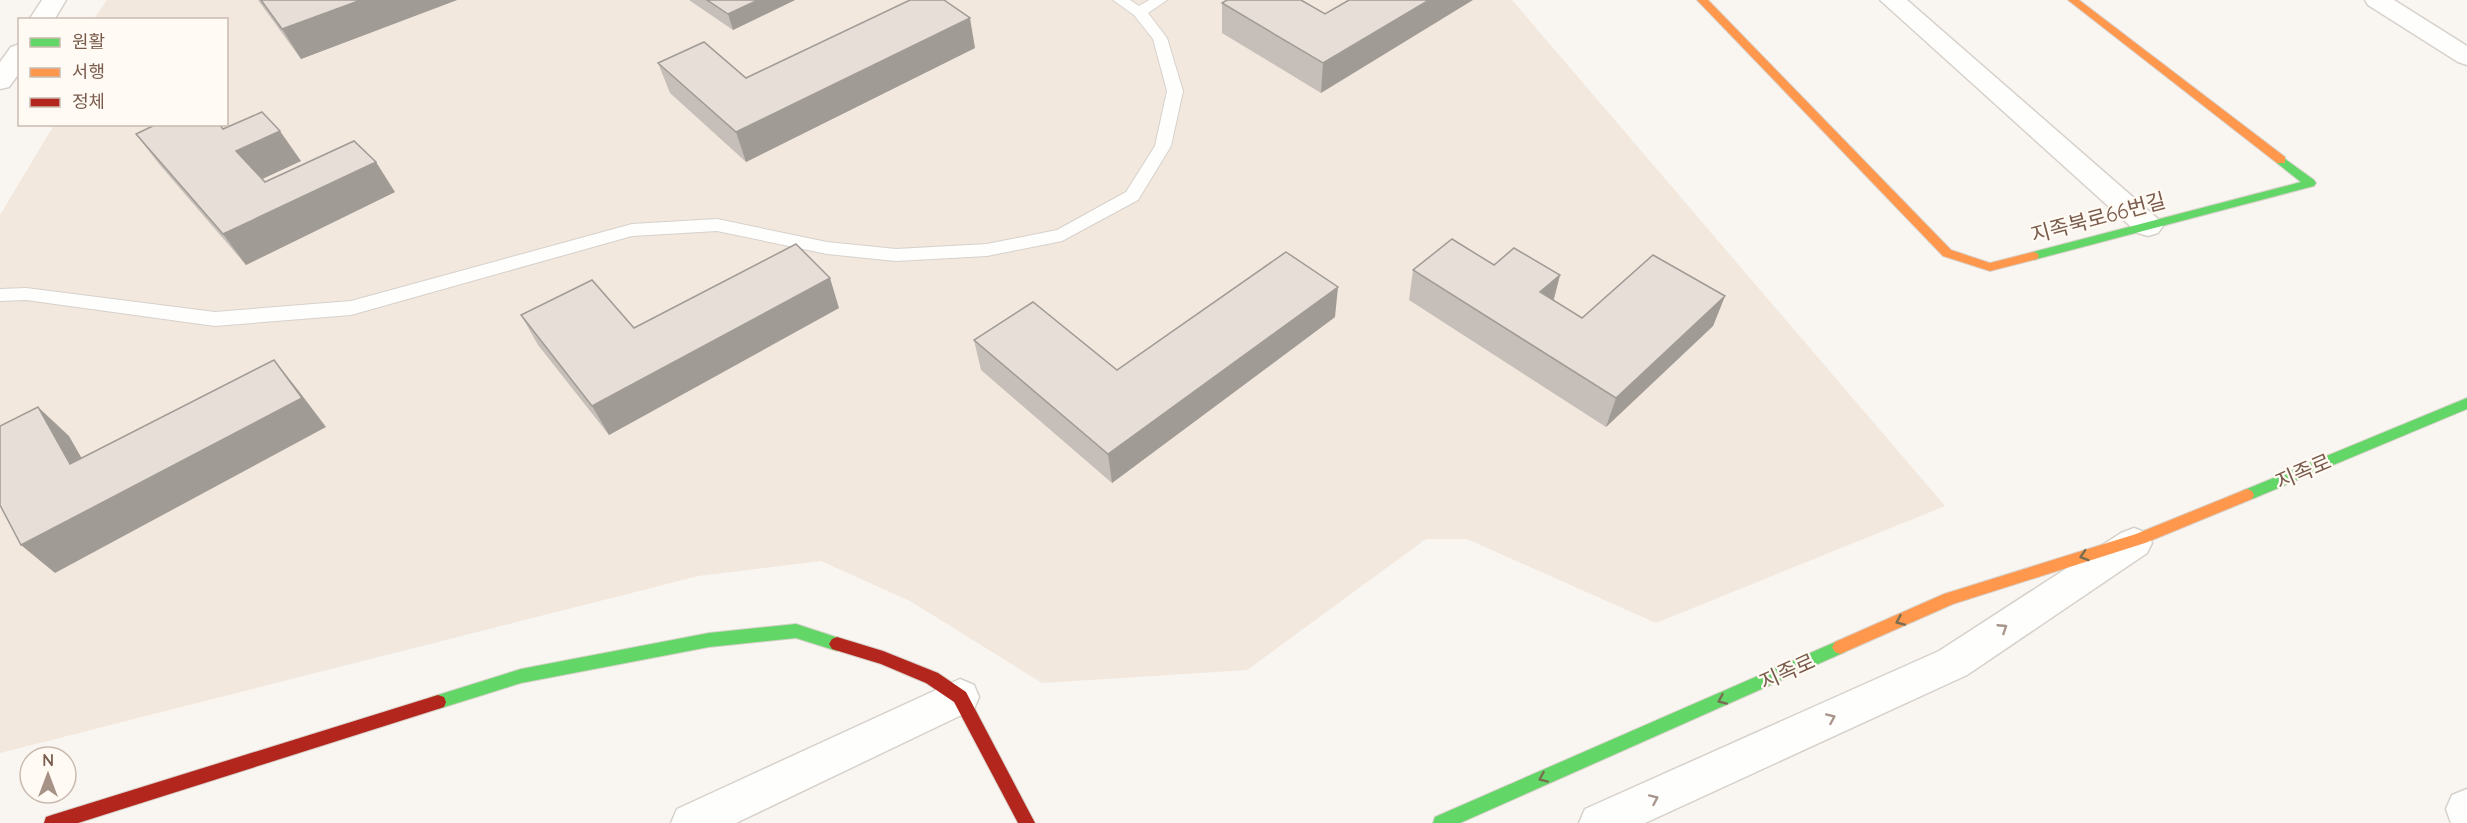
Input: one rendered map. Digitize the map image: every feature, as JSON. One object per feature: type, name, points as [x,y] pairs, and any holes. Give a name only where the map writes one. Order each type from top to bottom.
[{"type":"street","points":[[42,18],[54,0]]},
{"type":"street","name":"지족북로66번길","points":[[1702,0],[1947,253],[1990,267],[2310,183],[2073,0]]},
{"type":"street","points":[[1892,0],[2148,226]]},
{"type":"street","points":[[2377,0],[2467,57]]},
{"type":"street","points":[[0,81],[18,55]]},
{"type":"street","name":"지족로","points":[[1441,823],[1949,599],[2140,539],[2467,403]]},
{"type":"street","name":"지족로","points":[[1600,823],[1953,663],[2140,539]]},
{"type":"street","points":[[52,823],[521,676],[709,640],[796,631],[892,662],[932,678],[960,697],[1027,823]]},
{"type":"street","points":[[692,823],[960,697]]},
{"type":"lane","points":[[0,295],[26,294],[215,319],[351,308],[632,230],[717,225],[827,248],[896,255],[987,250],[1062,235],[1132,196],[1163,146],[1175,91],[1160,38],[1139,12],[1120,0]]},
{"type":"lane","points":[[1139,12],[1160,0]]},
{"type":"shaded area","points":[[107,0],[1512,0],[1945,506],[1656,623],[1467,539],[1426,539],[1247,670],[1042,683],[910,601],[821,561],[698,576],[32,745],[18,745],[18,748],[0,753],[0,215],[53,126],[228,126],[228,18],[95,18]]},
{"type":"building","points":[[261,0],[361,0],[282,29]]},
{"type":"building","points":[[707,0],[758,0],[728,14]]},
{"type":"building","points":[[910,0],[944,0],[970,18],[736,132],[658,63],[704,42],[746,78]]},
{"type":"building","points":[[1227,0],[1301,0],[1325,14],[1349,0],[1429,0],[1323,63],[1222,3]]},
{"type":"building","points":[[262,112],[280,131],[236,151],[265,182],[354,141],[376,162],[223,234],[136,134],[153,126],[221,126],[223,129]]},
{"type":"building","points":[[1452,239],[1494,265],[1514,248],[1560,275],[1540,292],[1582,318],[1653,255],[1725,296],[1616,398],[1413,270]]},
{"type":"building","points":[[796,244],[830,278],[592,406],[521,315],[592,280],[634,328]]},
{"type":"building","points":[[1286,252],[1338,287],[1108,454],[974,340],[1033,302],[1117,370]]},
{"type":"building","points":[[274,360],[302,398],[21,545],[0,505],[0,426],[38,407],[70,464]]},
{"type":"traffic: fast","points":[[2033,256],[2310,183],[2281,160]]},
{"type":"traffic: fast","points":[[2247,495],[2467,403]]},
{"type":"traffic: fast","points":[[438,702],[521,676],[709,640],[796,631],[837,644]]},
{"type":"traffic: fast","points":[[1441,823],[1840,647]]},
{"type":"traffic: slow","points":[[1702,0],[1947,253],[1990,267],[2033,256]]},
{"type":"traffic: slow","points":[[2073,0],[2281,160]]},
{"type":"traffic: slow","points":[[1840,647],[1949,599],[2140,539],[2247,495]]},
{"type":"traffic: jam","points":[[837,644],[883,658],[932,678],[960,697],[1027,823]]},
{"type":"traffic: jam","points":[[52,823],[438,702]]}]
